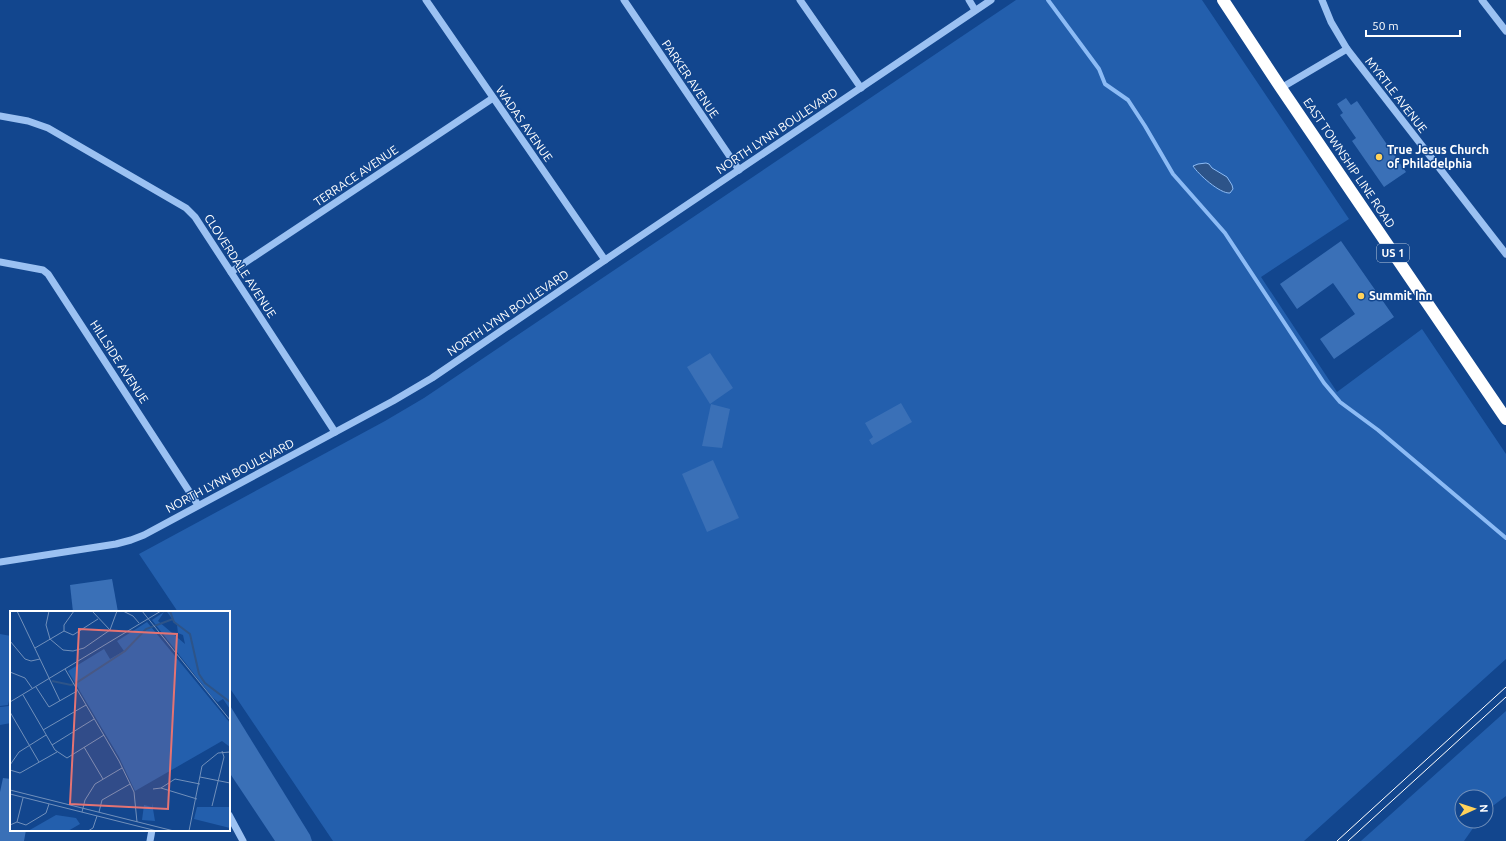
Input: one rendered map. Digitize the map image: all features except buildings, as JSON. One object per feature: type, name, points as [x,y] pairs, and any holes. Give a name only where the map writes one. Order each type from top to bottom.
[{"type":"highway","name":"EAST TOWNSHIP LINE ROAD","points":[[1223,0],[1506,419]]},
{"type":"street","name":"WADAS AVENUE","points":[[426,0],[605,260]]},
{"type":"street","name":"PARKER AVENUE","points":[[624,0],[739,170]]},
{"type":"street","points":[[800,0],[861,88]]},
{"type":"street","points":[[968,0],[975,10]]},
{"type":"street","name":"NORTH LYNN BOULEVARD","points":[[0,562],[108,545],[131,540],[144,535],[393,401],[432,378],[991,0]]},
{"type":"street","name":"MYRTLE AVENUE","points":[[1322,0],[1331,22],[1347,49],[1506,254]]},
{"type":"street","points":[[1482,0],[1506,31]]},
{"type":"street","points":[[1281,88],[1347,49]]},
{"type":"street","name":"TERRACE AVENUE","points":[[231,272],[493,98]]},
{"type":"street","name":"CLOVERDALE AVENUE","points":[[0,116],[28,121],[48,128],[186,208],[195,217],[335,432]]},
{"type":"street","name":"HILLSIDE AVENUE","points":[[0,262],[43,270],[48,274],[198,505]]},
{"type":"street","points":[[230,817],[243,841]]},
{"type":"street","points":[[150,841],[152,831]]},
{"type":"shaded area","points":[[1016,0],[1202,0],[1349,219],[1261,277],[1337,392],[1422,329],[1506,454],[1506,659],[1304,841],[333,841],[230,688],[230,611],[177,611],[139,554],[385,421],[424,398]]},
{"type":"shaded area","points":[[1206,163],[1227,177],[1233,189],[1230,193],[1215,187],[1199,174],[1193,166]]},
{"type":"shaded area","points":[[0,634],[10,636],[10,697],[8,705],[0,706]]},
{"type":"shaded area","points":[[10,704],[10,723],[0,725],[0,707],[9,706]]},
{"type":"shaded area","points":[[1506,711],[1506,796],[1494,805],[1494,789],[1454,789],[1454,829],[1472,829],[1464,841],[1361,841]]},
{"type":"waterway","points":[[1048,0],[1099,69],[1105,84],[1128,100],[1173,174],[1225,233],[1324,383],[1340,402],[1378,430],[1506,538]]},
{"type":"tram line","points":[[1337,841],[1506,687]]},
{"type":"tram line","points":[[1348,841],[1506,697]]},
{"type":"place","name":"True Jesus Church of Philadelphia","points":[[1379,157]]},
{"type":"place","name":"Summit Inn","points":[[1361,296]]}]
